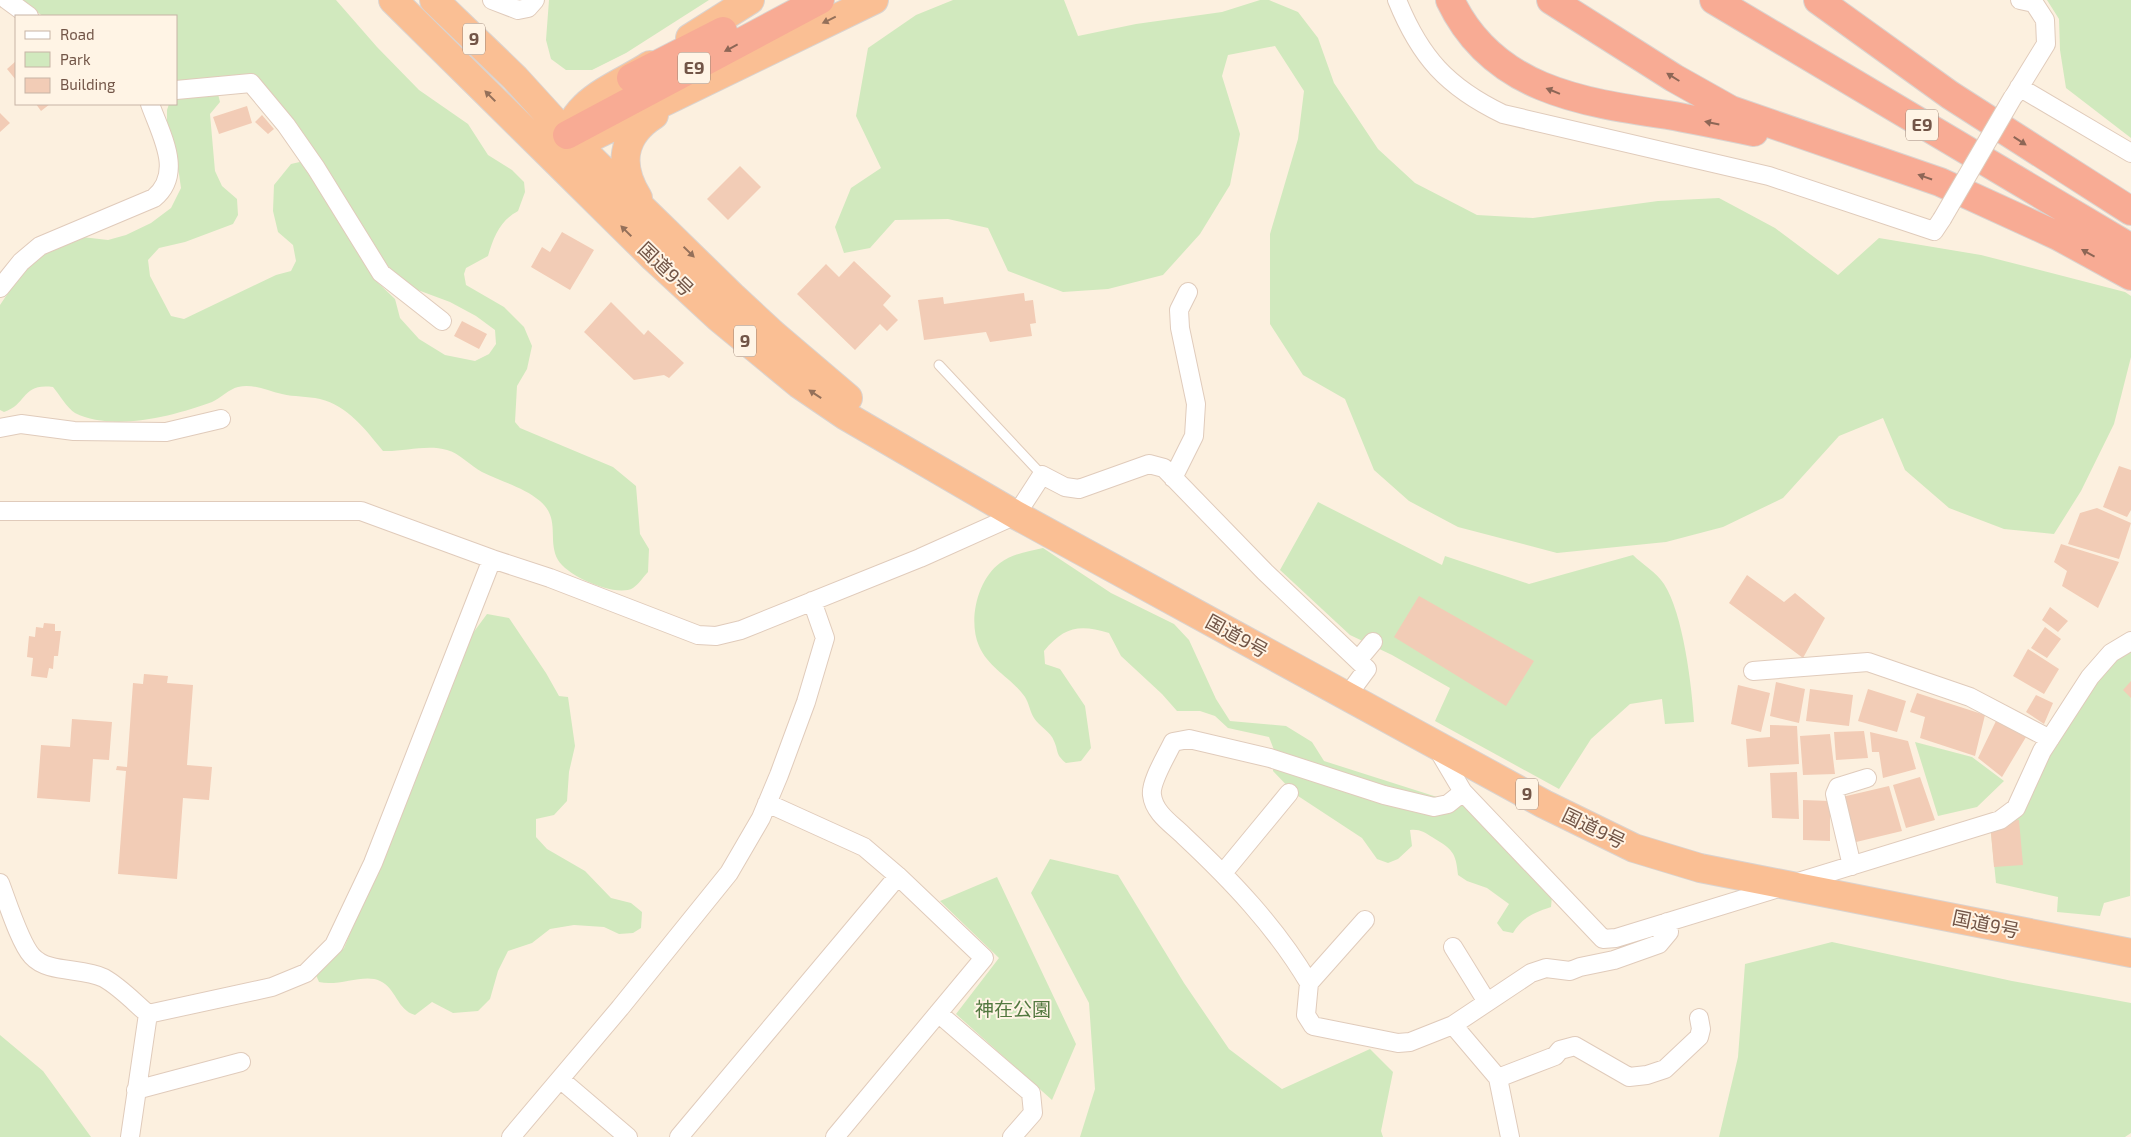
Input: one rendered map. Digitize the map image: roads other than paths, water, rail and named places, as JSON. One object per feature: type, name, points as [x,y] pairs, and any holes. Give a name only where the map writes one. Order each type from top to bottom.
[{"type":"highway","name":"9","points":[[393,0],[525,131],[539,138],[564,145]]},
{"type":"highway","points":[[515,78],[542,93],[560,99],[585,99],[603,93],[631,78],[750,0]]},
{"type":"highway","name":"E9","points":[[631,78],[789,0]]},
{"type":"highway","name":"E9","points":[[564,145],[820,0]]},
{"type":"highway","points":[[652,216],[631,186],[627,173],[626,148],[631,136],[646,120],[758,54],[874,0]]},
{"type":"highway","points":[[1551,0],[1674,78],[1731,110],[1940,182],[1999,207],[2058,236],[2131,276]]},
{"type":"highway","name":"E9","points":[[1714,0],[2131,248]]},
{"type":"highway","points":[[1797,0],[2131,211]]},
{"type":"highway","points":[[1818,0],[1950,95]]},
{"type":"highway","name":"国道9号","points":[[444,3],[515,78],[564,145],[607,212],[719,318],[799,384],[846,416],[1016,515],[1544,804],[1634,848],[1700,868],[2131,953]]},
{"type":"highway","points":[[1453,6],[1471,35],[1492,56],[1515,73],[1567,97],[1596,104],[1744,130],[1879,161]]},
{"type":"highway","points":[[564,145],[706,83]]},
{"type":"highway","points":[[564,145],[578,113],[603,93]]},
{"type":"highway","name":"国道9号","points":[[564,145],[652,216],[739,302],[812,368],[876,419],[976,492]]},
{"type":"street","points":[[7,0],[28,15]]},
{"type":"street","points":[[492,0],[518,10],[528,8],[534,0]]},
{"type":"street","points":[[1397,0],[1426,56],[1448,79],[1474,100],[1503,114],[1769,176],[1934,231],[2046,44],[2045,20],[2034,3],[2020,0]]},
{"type":"street","points":[[178,90],[251,83],[286,125],[316,168],[381,273],[442,321]]},
{"type":"street","points":[[2016,92],[2131,153]]},
{"type":"street","points":[[0,288],[20,262],[40,246],[154,198],[162,191],[169,179],[170,161],[150,105]]},
{"type":"street","points":[[1173,478],[1194,436],[1196,404],[1180,328],[1179,310],[1188,292]]},
{"type":"street","points":[[0,428],[21,424],[74,431],[166,432],[221,420]]},
{"type":"street","points":[[0,512],[361,511],[550,578],[698,635],[716,636],[740,630],[920,558],[1016,515],[1042,475],[1064,487],[1079,488],[1149,464],[1164,468],[1265,572],[1367,669],[1347,696]]},
{"type":"street","points":[[148,1014],[272,987],[306,973],[334,945],[373,863],[492,559]]},
{"type":"street","points":[[511,1137],[729,873],[767,803],[806,702],[824,638],[812,601]]},
{"type":"street","points":[[1435,744],[1462,792],[1602,939],[1616,938],[2000,820],[2016,808],[2042,751],[2090,677],[2111,653],[2131,641]]},
{"type":"street","points":[[1358,660],[1373,642]]},
{"type":"street","points":[[1753,671],[1868,662],[1970,697],[2050,739]]},
{"type":"street","points":[[1309,983],[1294,958],[1282,945],[1258,910],[1223,872],[1156,809],[1152,794],[1153,785],[1173,742],[1189,739],[1270,758],[1384,795],[1434,807],[1448,804],[1462,792]]},
{"type":"street","points":[[1852,866],[1835,794],[1838,787],[1867,778]]},
{"type":"street","points":[[1223,872],[1289,793]]},
{"type":"street","points":[[767,803],[864,847],[898,876],[984,958],[835,1137]]},
{"type":"street","points":[[679,1137],[898,876]]},
{"type":"street","points":[[0,883],[32,956],[47,967],[84,971],[103,978],[127,994],[148,1014]]},
{"type":"street","points":[[1365,920],[1309,983],[1306,1015],[1313,1026],[1398,1043],[1410,1042],[1453,1025],[1518,981],[1546,968],[1570,971],[1580,966],[1614,960],[1659,944],[1669,932],[1667,922]]},
{"type":"street","points":[[1453,947],[1487,1002]]},
{"type":"street","points":[[938,1013],[1031,1093],[1033,1113],[1012,1137]]},
{"type":"street","points":[[130,1137],[148,1014]]},
{"type":"street","points":[[1498,1078],[1555,1056],[1560,1050],[1575,1046],[1629,1077],[1647,1075],[1665,1069],[1699,1037],[1701,1029],[1699,1018]]},
{"type":"street","points":[[1453,1025],[1498,1078],[1510,1137]]},
{"type":"street","points":[[136,1090],[241,1062]]},
{"type":"street","points":[[560,1079],[628,1137]]},
{"type":"lane","points":[[938,365],[1042,475]]},
{"type":"park label","name":"神在公園","points":[[1013,1009]]}]
